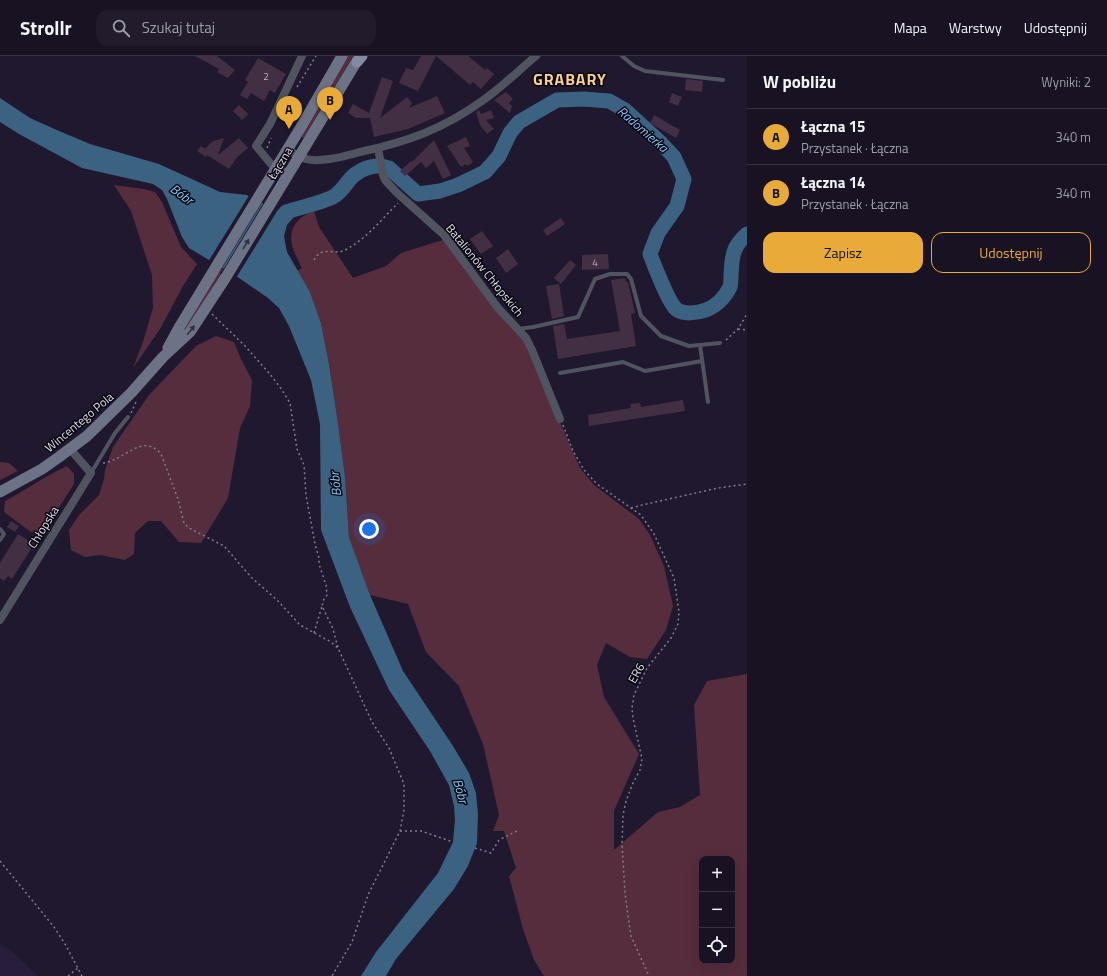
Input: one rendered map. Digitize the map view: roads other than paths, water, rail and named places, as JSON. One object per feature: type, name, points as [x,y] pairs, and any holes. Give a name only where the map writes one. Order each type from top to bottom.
[{"type":"main road","name":"Łączna","points":[[163,358],[180,326],[260,195],[342,56]]},
{"type":"main road","name":"Łączna","points":[[163,358],[190,332],[226,277],[360,58]]},
{"type":"main road","name":"Wincentego Pola","points":[[0,492],[42,469],[70,449],[118,407],[163,358]]},
{"type":"street","points":[[288,174],[271,164],[256,146],[270,124],[302,56]]},
{"type":"street","points":[[287,149],[303,158],[313,160],[339,157],[401,142],[439,127],[483,101],[536,56]]},
{"type":"street","name":"Batalionów Chłopskich","points":[[378,148],[383,175],[390,186],[444,235],[498,308],[526,338],[560,419]]},
{"type":"street","points":[[70,449],[91,473]]},
{"type":"street","name":"Chłopska","points":[[0,620],[91,473]]},
{"type":"lane","points":[[622,56],[634,66],[645,71],[723,80]]},
{"type":"lane","points":[[518,329],[578,317],[595,278],[610,274],[622,273],[627,274],[631,279],[641,316],[661,336],[689,346],[720,343]]},
{"type":"lane","points":[[700,345],[708,402]]},
{"type":"lane","points":[[560,373],[623,362],[644,371],[702,361]]},
{"type":"lane","points":[[91,473],[115,434],[128,417]]},
{"type":"lane","points":[[0,528],[4,534],[0,540]]},
{"type":"water","name":"Bóbr","points":[[0,98],[30,118],[59,131],[90,144],[159,164],[220,192],[247,195],[276,210],[304,204],[306,208],[299,211],[287,225],[284,236],[287,252],[310,292],[321,323],[338,423],[345,477],[349,537],[370,595],[403,671],[453,746],[469,773],[476,793],[478,814],[477,843],[468,866],[454,889],[396,959],[386,976],[361,976],[376,952],[438,873],[453,842],[455,820],[454,806],[449,785],[430,751],[389,690],[350,607],[321,530],[320,424],[311,380],[289,326],[279,308],[268,298],[239,278],[189,248],[182,237],[162,190],[153,184],[82,168],[19,134],[0,122]]},
{"type":"waterway","name":"Radomierka","points":[[286,212],[333,197],[339,193],[352,177],[365,169],[374,166],[389,168],[418,194],[440,191],[458,185],[485,172],[499,156],[510,133],[519,122],[557,100],[584,99],[609,101],[625,110],[674,157],[684,179],[677,206],[658,233],[650,254],[666,292],[676,309],[686,313],[695,313],[710,308],[723,298],[730,286],[734,253],[738,243],[747,234]]},
{"type":"place","name":"Łączna 14","points":[[330,120]]},
{"type":"place","name":"Łączna 15","points":[[289,129]]},
{"type":"district","name":"GRABARY","points":[[570,79]]}]
